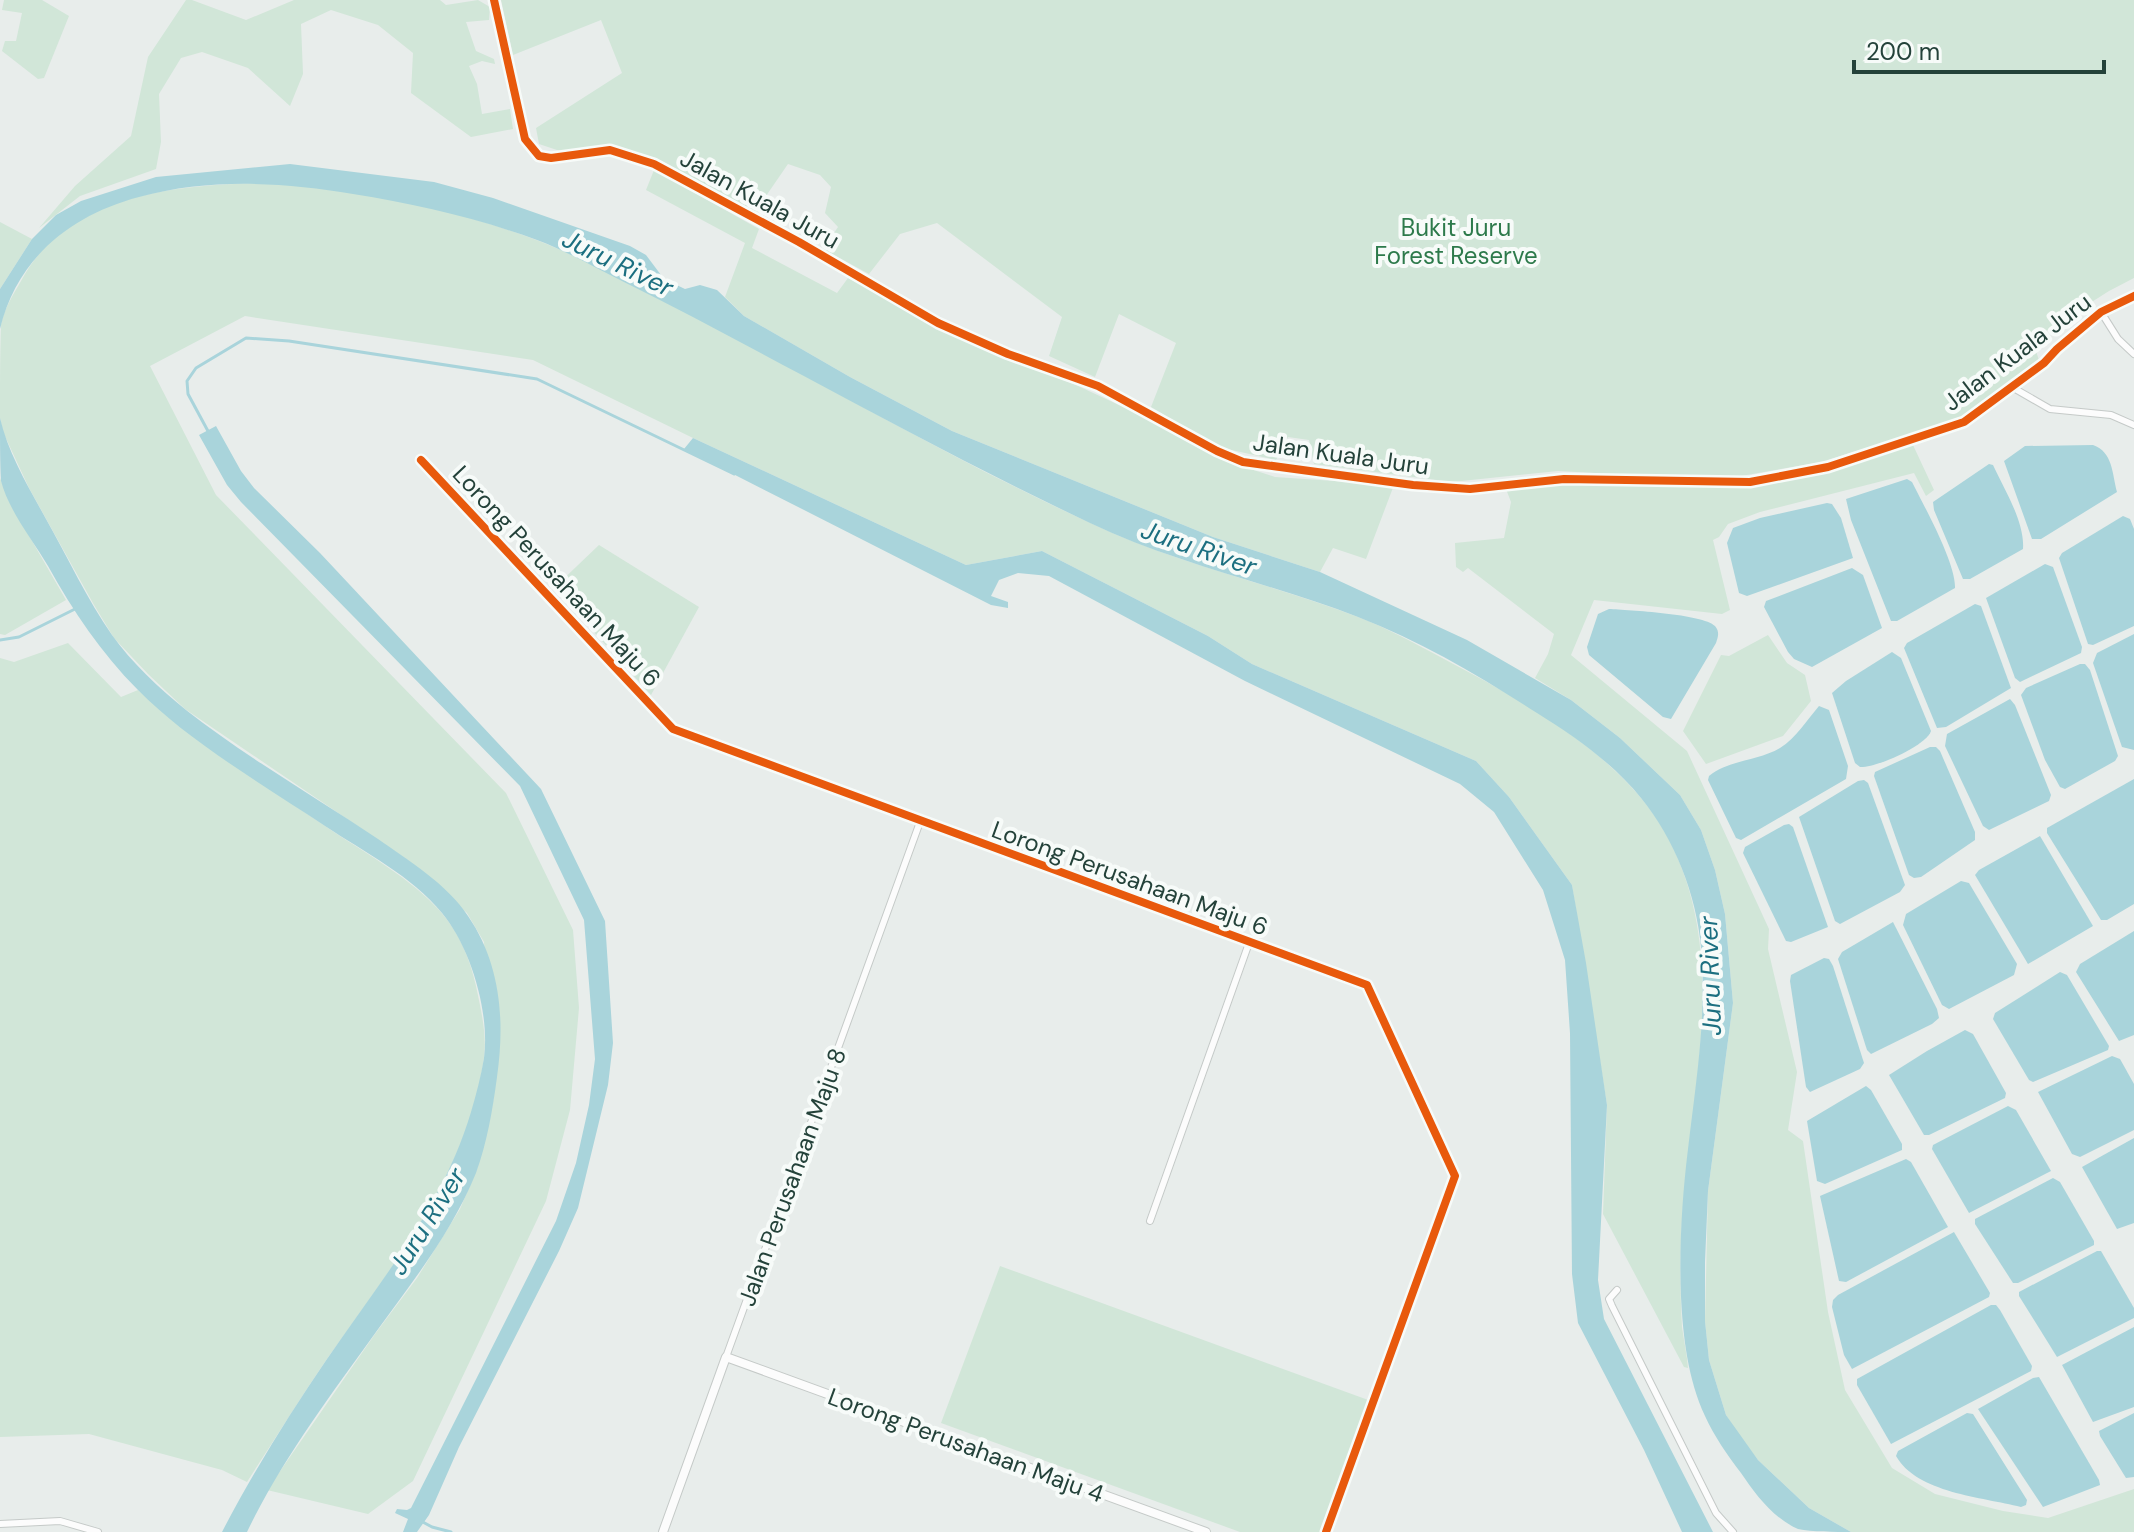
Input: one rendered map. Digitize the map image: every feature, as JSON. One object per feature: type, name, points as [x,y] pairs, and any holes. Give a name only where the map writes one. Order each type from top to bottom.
[{"type":"street","name":"Jalan Kuala Juru","points":[[494,0],[525,139],[539,156],[551,158],[610,150],[654,164],[799,242],[938,323],[1008,354],[1098,386],[1243,462],[1369,480],[1470,489],[1564,479],[1750,482],[1828,467],[1964,422],[2044,363],[2101,312],[2134,296]]},
{"type":"street","points":[[2101,312],[2118,339],[2134,354]]},
{"type":"street","points":[[2010,386],[2050,409],[2111,415],[2134,425]]},
{"type":"street","name":"Lorong Perusahaan Maju 6","points":[[421,460],[673,729],[1367,985],[1455,1176],[1326,1532]]},
{"type":"street","name":"Jalan Perusahaan Maju 8","points":[[663,1532],[920,822]]},
{"type":"street","points":[[1150,1221],[1249,943]]},
{"type":"street","points":[[1617,1290],[1609,1299],[1612,1306],[1716,1513],[1733,1532]]},
{"type":"street","name":"Lorong Perusahaan Maju 4","points":[[726,1357],[1206,1532]]},
{"type":"street","points":[[0,1524],[60,1521],[72,1529],[98,1532]]},
{"type":"green space","points":[[4,0],[42,0],[69,16],[44,78],[38,79],[2,51],[5,41],[16,41],[22,13],[2,10]]},
{"type":"green space","points":[[186,0],[246,20],[294,0],[440,0],[446,5],[478,0],[490,7],[489,20],[466,22],[476,51],[494,59],[495,64],[482,61],[469,66],[477,84],[482,114],[510,109],[513,129],[471,137],[411,93],[413,53],[378,25],[331,10],[301,24],[303,74],[290,106],[248,68],[202,52],[181,58],[159,94],[161,142],[156,169],[80,196],[39,228],[75,186],[131,136],[148,57]]},
{"type":"green space","name":"Bukit Juru Forest Reserve","points":[[501,0],[2134,0],[2134,278],[2032,340],[2039,360],[1960,419],[1821,462],[1741,476],[1652,476],[1558,471],[1452,482],[1314,464],[1309,440],[1288,437],[1276,460],[1218,447],[1151,407],[1176,343],[1119,314],[1095,377],[1049,356],[1062,317],[937,223],[900,234],[869,274],[823,249],[838,227],[825,213],[831,187],[820,175],[788,164],[755,212],[656,158],[608,146],[563,152],[539,144],[536,128],[622,73],[601,20],[513,55]]},
{"type":"green space","points":[[654,170],[759,229],[752,248],[837,293],[848,278],[978,347],[1076,385],[1134,412],[1220,459],[1275,477],[1394,485],[1366,559],[1333,548],[1320,572],[1213,537],[952,431],[850,377],[744,316],[725,297],[745,243],[646,190]]},
{"type":"green space","points":[[259,183],[330,189],[401,201],[471,218],[555,247],[717,329],[987,473],[1097,526],[1161,552],[1326,605],[1391,631],[1537,712],[1597,755],[1647,805],[1666,834],[1686,880],[1697,927],[1702,975],[1702,1024],[1681,1247],[1682,1327],[1688,1368],[1684,1367],[1603,1214],[1607,1105],[1572,885],[1509,797],[1476,761],[1252,664],[1208,636],[1042,551],[966,565],[533,360],[245,316],[150,366],[216,495],[506,793],[573,930],[579,1008],[570,1110],[546,1201],[413,1481],[368,1514],[267,1490],[417,1278],[460,1209],[477,1169],[494,1097],[484,942],[467,913],[409,861],[185,709],[114,638],[29,488],[3,432],[0,418],[1,325],[4,313],[41,252],[65,229],[125,200],[158,192]]},
{"type":"green space","points":[[0,222],[32,239],[0,289]]},
{"type":"green space","points":[[1913,445],[1934,490],[1926,496],[1914,473],[1760,512],[1728,524],[1713,540],[1730,610],[1722,614],[1594,600],[1571,655],[1687,751],[1769,929],[1768,949],[1797,1072],[1788,1130],[1803,1141],[1828,1312],[1845,1390],[1892,1468],[1935,1494],[2003,1511],[2048,1518],[2134,1489],[2134,1532],[1851,1532],[1809,1508],[1758,1460],[1741,1438],[1726,1415],[1709,1360],[1705,1321],[1708,1191],[1733,1003],[1725,914],[1715,870],[1701,830],[1680,795],[1620,738],[1571,700],[1535,678],[1548,654],[1554,634],[1468,568],[1463,572],[1456,567],[1455,543],[1504,538],[1511,502],[1506,489],[1566,484],[1752,486],[1831,472]]},
{"type":"green space","points":[[0,478],[9,501],[66,600],[5,635],[0,634]]},
{"type":"green space","points":[[599,545],[699,607],[651,695],[554,588]]},
{"type":"green space","points":[[1768,635],[1787,663],[1805,675],[1811,701],[1783,736],[1706,764],[1683,731],[1721,655],[1729,656]]},
{"type":"green space","points":[[68,643],[121,697],[138,690],[234,764],[416,888],[440,911],[458,937],[467,956],[482,1013],[485,1049],[475,1100],[445,1178],[402,1251],[247,1482],[222,1470],[89,1434],[0,1437],[0,658],[14,662]]},
{"type":"green space","points":[[1000,1266],[1371,1401],[1323,1532],[1240,1532],[941,1423]]},
{"type":"water","name":"Juru River","points":[[290,164],[434,182],[493,198],[630,246],[646,255],[664,279],[685,289],[700,285],[717,290],[744,316],[952,431],[1213,537],[1320,572],[1467,640],[1571,700],[1620,738],[1680,795],[1701,830],[1715,870],[1725,914],[1733,1003],[1708,1191],[1705,1321],[1709,1360],[1726,1415],[1758,1460],[1809,1508],[1851,1532],[1798,1529],[1773,1512],[1722,1446],[1705,1416],[1694,1387],[1683,1327],[1680,1260],[1684,1186],[1702,1023],[1701,947],[1689,888],[1674,850],[1641,798],[1606,762],[1516,700],[1405,637],[1325,605],[1189,562],[1090,523],[945,451],[569,254],[469,218],[377,198],[273,185],[192,187],[139,197],[91,215],[50,243],[19,281],[0,329],[0,289],[32,239],[56,215],[81,201],[156,177]]},
{"type":"water","name":"Juru River","points":[[0,418],[14,457],[33,495],[94,607],[128,655],[166,693],[209,727],[378,839],[438,883],[468,916],[479,934],[494,973],[500,1014],[499,1056],[489,1125],[476,1173],[444,1236],[307,1429],[247,1532],[222,1532],[299,1401],[409,1241],[459,1146],[473,1106],[484,1058],[481,1002],[462,944],[442,913],[417,887],[203,745],[158,709],[112,661],[78,615],[9,503],[1,481]]},
{"type":"water","points":[[216,426],[254,488],[320,553],[541,789],[605,921],[613,1043],[608,1085],[578,1208],[459,1447],[429,1515],[417,1532],[403,1532],[408,1519],[395,1513],[397,1509],[411,1508],[556,1221],[576,1163],[595,1059],[584,920],[520,786],[241,502],[227,485],[199,435]]},
{"type":"water","points":[[693,438],[966,565],[1042,551],[1208,636],[1252,664],[1476,761],[1509,797],[1572,885],[1607,1105],[1598,1280],[1604,1319],[1713,1532],[1682,1532],[1644,1450],[1578,1323],[1572,1274],[1570,1033],[1565,960],[1543,890],[1494,812],[1460,784],[1245,681],[1049,576],[1018,573],[999,580],[991,596],[1008,602],[1008,608],[991,605],[684,449]]},
{"type":"water","points":[[2093,445],[2108,458],[2117,492],[2041,539],[2032,539],[2004,461],[2025,446]]},
{"type":"water","points":[[1989,464],[1993,465],[2017,517],[2023,549],[1970,579],[1963,579],[1933,502]]},
{"type":"water","points":[[1907,479],[1912,482],[1938,535],[1950,564],[1955,588],[1897,621],[1891,621],[1851,520],[1846,499]]},
{"type":"water","points":[[1832,504],[1841,518],[1853,558],[1747,596],[1739,593],[1727,543],[1733,528],[1760,518]]},
{"type":"water","points":[[2123,516],[2130,519],[2134,529],[2134,626],[2093,645],[2088,644],[2059,558],[2062,553]]},
{"type":"water","points":[[2045,564],[2053,567],[2082,647],[2081,653],[2020,682],[2015,678],[1986,598]]},
{"type":"water","points":[[1852,568],[1863,575],[1882,628],[1812,667],[1794,659],[1764,607],[1766,601]]},
{"type":"water","points":[[1975,604],[1981,606],[2011,688],[1946,727],[1937,728],[1904,648],[1907,643]]},
{"type":"water","points":[[1609,609],[1696,618],[1717,628],[1716,643],[1671,719],[1663,717],[1589,655],[1587,647],[1598,614]]},
{"type":"water","points":[[2134,634],[2134,750],[2122,747],[2093,663],[2097,653]]},
{"type":"water","points":[[1892,652],[1901,658],[1931,731],[1920,743],[1900,755],[1860,767],[1855,763],[1832,693]]},
{"type":"water","points":[[2085,664],[2090,670],[2118,756],[2115,761],[2065,789],[2060,787],[2045,760],[2021,695],[2026,688]]},
{"type":"water","points":[[2010,699],[2051,795],[2049,801],[1989,830],[1983,826],[1945,746],[1947,734]]},
{"type":"water","points":[[1819,706],[1829,710],[1848,766],[1846,779],[1741,840],[1736,838],[1708,780],[1709,776],[1725,767],[1780,748]]},
{"type":"water","points":[[1930,747],[1940,751],[1975,832],[1975,840],[1921,877],[1914,878],[1909,875],[1874,776],[1875,772]]},
{"type":"water","points":[[2134,779],[2134,904],[2107,920],[2101,920],[2047,833],[2047,828]]},
{"type":"water","points":[[1864,780],[1868,783],[1905,885],[1900,892],[1840,924],[1835,921],[1799,817]]},
{"type":"water","points":[[1789,824],[1793,827],[1828,927],[1791,942],[1786,941],[1743,853],[1745,847]]},
{"type":"water","points":[[2040,836],[2093,926],[2028,964],[1975,875]]},
{"type":"water","points":[[1961,881],[1969,883],[2017,964],[2014,975],[1949,1009],[1942,1005],[1903,925],[1906,914]]},
{"type":"water","points":[[1893,922],[1939,1018],[1871,1054],[1867,1050],[1838,959],[1842,952]]},
{"type":"water","points":[[2134,931],[2134,1035],[2119,1041],[2076,972],[2080,964]]},
{"type":"water","points":[[1824,958],[1829,959],[1833,966],[1864,1063],[1860,1069],[1810,1092],[1806,1087],[1790,981],[1791,975]]},
{"type":"water","points":[[2060,972],[2067,975],[2109,1046],[2108,1050],[2033,1082],[1993,1019],[1995,1013]]},
{"type":"water","points":[[1965,1030],[1973,1034],[2006,1093],[2005,1098],[1924,1135],[1889,1075]]},
{"type":"water","points":[[2112,1056],[2120,1059],[2134,1084],[2134,1130],[2080,1157],[2072,1154],[2038,1092]]},
{"type":"water","points":[[1866,1086],[1902,1144],[1902,1150],[1825,1184],[1817,1181],[1807,1121]]},
{"type":"water","points":[[2008,1106],[2016,1110],[2051,1171],[1969,1213],[1932,1149],[1933,1145]]},
{"type":"water","points":[[2134,1138],[2134,1223],[2117,1229],[2082,1167]]},
{"type":"water","points":[[1906,1159],[1911,1162],[1948,1227],[1846,1282],[1839,1281],[1820,1196]]},
{"type":"water","points":[[2053,1178],[2060,1182],[2094,1245],[2013,1283],[1975,1224],[1975,1219]]},
{"type":"water","points":[[1954,1232],[1990,1293],[1989,1297],[1852,1369],[1844,1355],[1833,1300]]},
{"type":"water","points":[[2101,1251],[2134,1308],[2134,1318],[2057,1357],[2019,1292]]},
{"type":"water","points":[[1996,1305],[2000,1310],[2032,1366],[2031,1371],[1891,1444],[1857,1385],[1857,1379]]},
{"type":"water","points":[[2134,1327],[2134,1407],[2093,1422],[2062,1365]]},
{"type":"water","points":[[2039,1377],[2100,1485],[2043,1507],[1978,1409]]},
{"type":"water","points":[[1967,1413],[1973,1414],[2027,1500],[2026,1505],[2021,1507],[1934,1486],[1906,1468],[1896,1456],[1898,1451]]},
{"type":"water","points":[[2134,1413],[2134,1477],[2126,1478],[2099,1431]]},
{"type":"waterway","points":[[209,433],[188,394],[187,381],[196,368],[246,338],[289,341],[537,379],[734,474]]},
{"type":"waterway","points":[[0,640],[19,637],[75,609]]},
{"type":"waterway","points":[[421,1521],[451,1532]]},
{"type":"cycle path","points":[[494,0],[525,139],[539,156],[551,158],[610,150],[654,164],[799,242],[938,323],[1008,354],[1098,386],[1243,462],[1413,485],[1470,489],[1564,479],[1750,482],[1828,467],[1964,422],[2044,363],[2101,312],[2134,296]]},
{"type":"cycle path","points":[[421,460],[673,729],[1367,985],[1455,1176],[1326,1532]]}]
